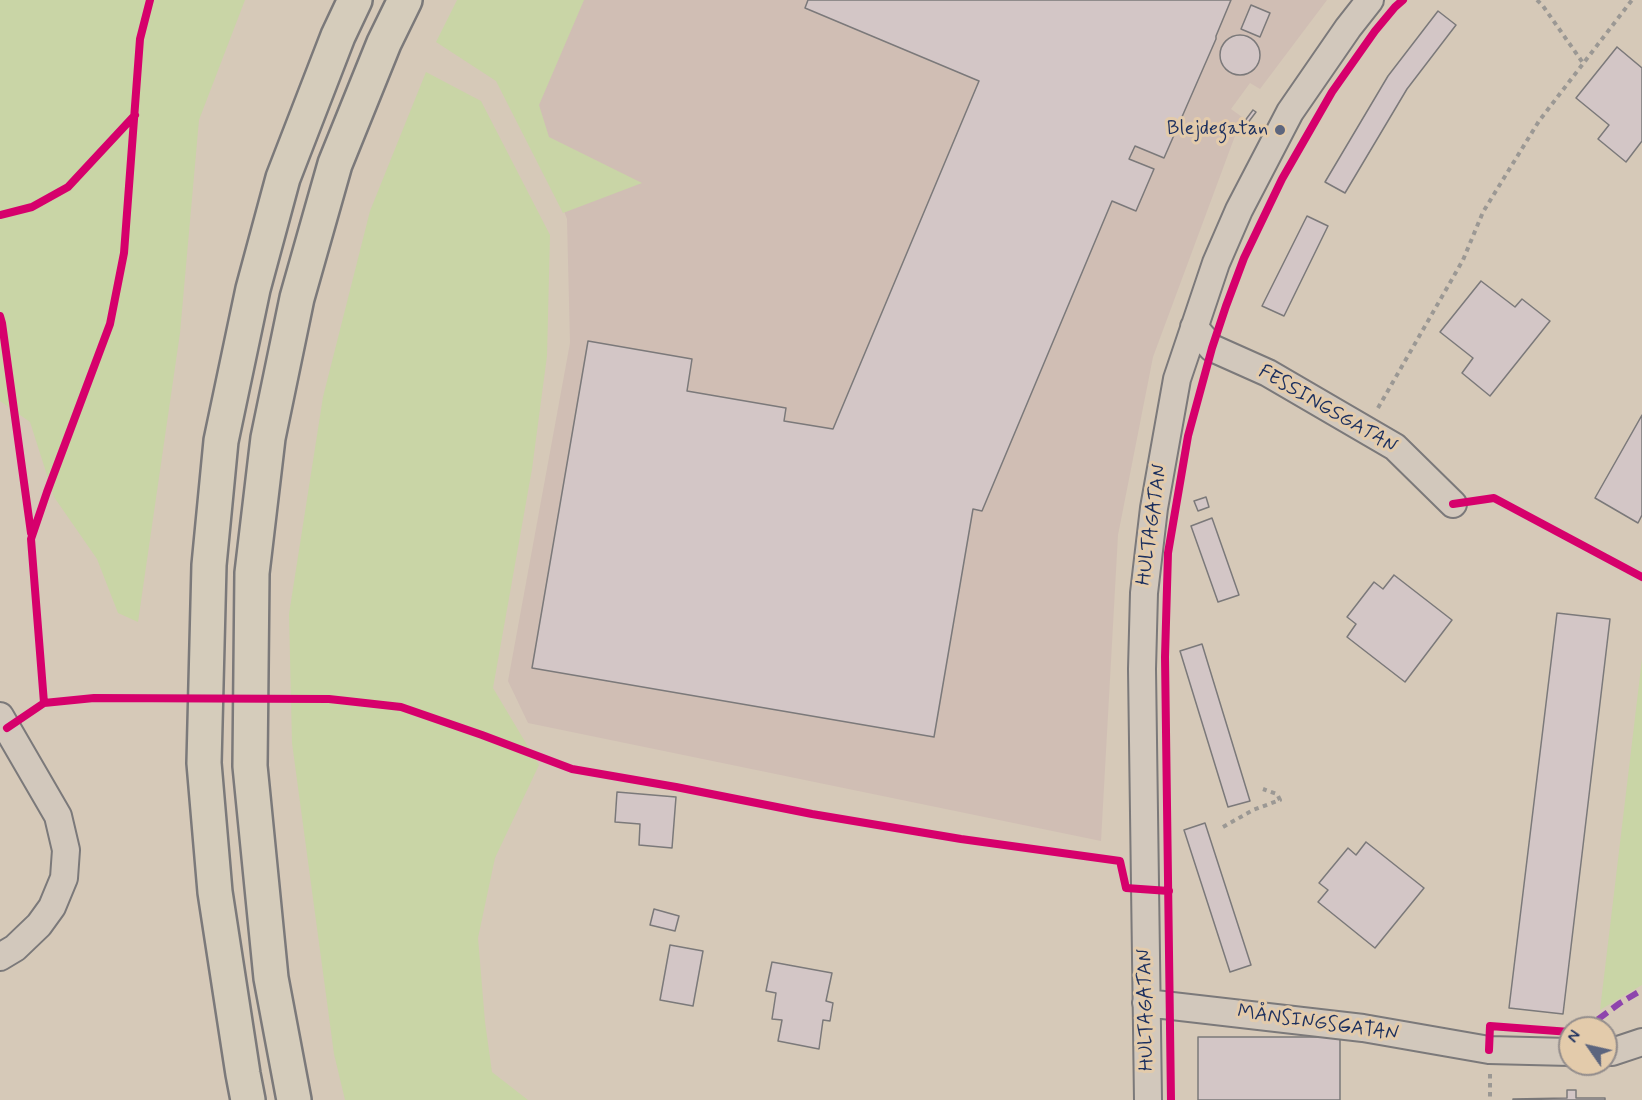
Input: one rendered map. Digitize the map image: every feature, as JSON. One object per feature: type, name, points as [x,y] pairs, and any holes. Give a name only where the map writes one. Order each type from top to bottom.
[{"type":"highway","points":[[248,1100],[215,892],[204,763],[209,565],[221,441],[253,289],[283,178],[338,36],[355,0]]},
{"type":"highway","points":[[294,1100],[271,978],[250,766],[252,573],[268,438],[297,298],[335,164],[384,43],[405,0]]},
{"type":"street","name":"HULTAGATAN","points":[[1148,1100],[1143,593],[1168,425],[1178,379],[1194,327],[1216,263],[1239,210],[1290,112],[1347,28],[1370,0]]},
{"type":"street","name":"FESSINGSGATAN","points":[[1194,327],[1212,348],[1268,373],[1395,447],[1453,504]]},
{"type":"street","points":[[0,716],[58,816],[66,850],[64,878],[52,906],[39,925],[15,948],[0,957]]},
{"type":"street","name":"MÅNSINGSGATAN","points":[[1146,1003],[1363,1028],[1489,1050],[1558,1052]]},
{"type":"street","points":[[1618,1051],[1642,1042]]},
{"type":"path","points":[[1537,0],[1583,63]]},
{"type":"path","points":[[1366,430],[1463,260],[1483,212],[1539,121],[1632,0]]},
{"type":"path","points":[[1223,827],[1253,810],[1280,800],[1277,794],[1263,789]]},
{"type":"shaded area","points":[[550,0],[1327,0],[1260,89],[1250,83],[1231,109],[1242,117],[1153,357],[1118,535],[1101,841],[528,723],[508,681],[570,343],[567,219],[517,85]]},
{"type":"green space","points":[[0,0],[245,0],[199,120],[180,333],[138,622],[118,613],[97,559],[54,497],[30,422],[0,401]]},
{"type":"green space","points":[[457,0],[584,0],[539,105],[549,137],[642,183],[563,213],[496,81],[436,42]]},
{"type":"green space","points":[[426,72],[481,101],[550,235],[547,356],[532,469],[493,688],[539,765],[495,858],[478,938],[492,1072],[528,1100],[345,1100],[334,1054],[292,743],[289,614],[323,397],[370,211]]},
{"type":"green space","points":[[1642,659],[1642,985],[1600,1010]]},
{"type":"building","points":[[808,0],[1231,0],[1164,158],[1135,146],[1129,159],[1154,169],[1136,211],[1112,201],[982,511],[973,509],[934,737],[532,668],[588,341],[692,359],[687,391],[786,408],[784,421],[833,429],[979,81],[805,8]]},
{"type":"building","points":[[1251,5],[1270,13],[1260,37],[1241,29]]},
{"type":"building","points":[[1438,11],[1456,25],[1407,89],[1345,193],[1325,182],[1388,76]]},
{"type":"building","points":[[1240,35],[1254,41],[1260,55],[1254,69],[1240,75],[1226,69],[1220,55],[1226,41]]},
{"type":"building","points":[[1617,47],[1642,68],[1642,141],[1626,162],[1598,139],[1609,125],[1576,98]]},
{"type":"building","points":[[1253,110],[1256,112],[1247,124],[1244,122]]},
{"type":"building","points":[[1307,216],[1328,226],[1284,316],[1262,306]]},
{"type":"building","points":[[1481,281],[1515,307],[1522,299],[1550,321],[1490,396],[1462,373],[1473,358],[1440,332]]},
{"type":"building","points":[[1642,415],[1642,515],[1638,523],[1595,498]]},
{"type":"building","points":[[1206,497],[1209,507],[1198,511],[1194,501]]},
{"type":"building","points":[[1212,518],[1239,595],[1218,602],[1191,526]]},
{"type":"building","points":[[1394,575],[1452,620],[1405,682],[1347,637],[1356,624],[1347,617],[1374,582],[1383,589]]},
{"type":"building","points":[[1557,613],[1610,619],[1563,1014],[1509,1008]]},
{"type":"building","points":[[1202,644],[1250,801],[1228,807],[1180,651]]},
{"type":"building","points":[[617,792],[676,797],[672,848],[639,845],[640,824],[615,822]]},
{"type":"building","points":[[1205,823],[1251,965],[1230,972],[1184,830]]},
{"type":"building","points":[[1366,842],[1424,888],[1375,948],[1318,902],[1328,890],[1319,883],[1348,848],[1356,855]]},
{"type":"building","points":[[654,909],[679,916],[675,931],[650,925]]},
{"type":"building","points":[[670,945],[703,951],[693,1006],[660,1000]]},
{"type":"building","points":[[772,962],[832,973],[826,1001],[833,1003],[830,1021],[823,1020],[819,1049],[778,1041],[782,1020],[772,1019],[776,993],[766,991]]},
{"type":"building","points":[[1198,1037],[1340,1037],[1340,1100],[1198,1100]]},
{"type":"building","points":[[1567,1090],[1576,1090],[1576,1098],[1605,1098],[1605,1100],[1513,1100],[1567,1098]]},
{"type":"marked path","points":[[1602,1016],[1642,990]]},
{"type":"cycle path","points":[[44,703],[31,539],[110,324],[124,253],[140,39],[150,0]]},
{"type":"cycle path","points":[[1171,1100],[1165,657],[1168,553],[1188,436],[1226,306],[1244,258],[1282,179],[1332,92],[1375,31],[1403,0]]},
{"type":"cycle path","points":[[0,215],[32,207],[68,187],[135,115]]},
{"type":"cycle path","points":[[0,316],[31,533]]},
{"type":"cycle path","points":[[1453,504],[1494,498],[1642,577]]},
{"type":"cycle path","points":[[7,728],[44,703],[94,698],[329,699],[401,707],[572,769],[812,814],[961,839],[1120,861],[1126,888],[1169,891]]},
{"type":"cycle path","points":[[1489,1050],[1490,1026],[1558,1031]]},
{"type":"place","name":"Blejdegatan","points":[[1280,130]]}]
